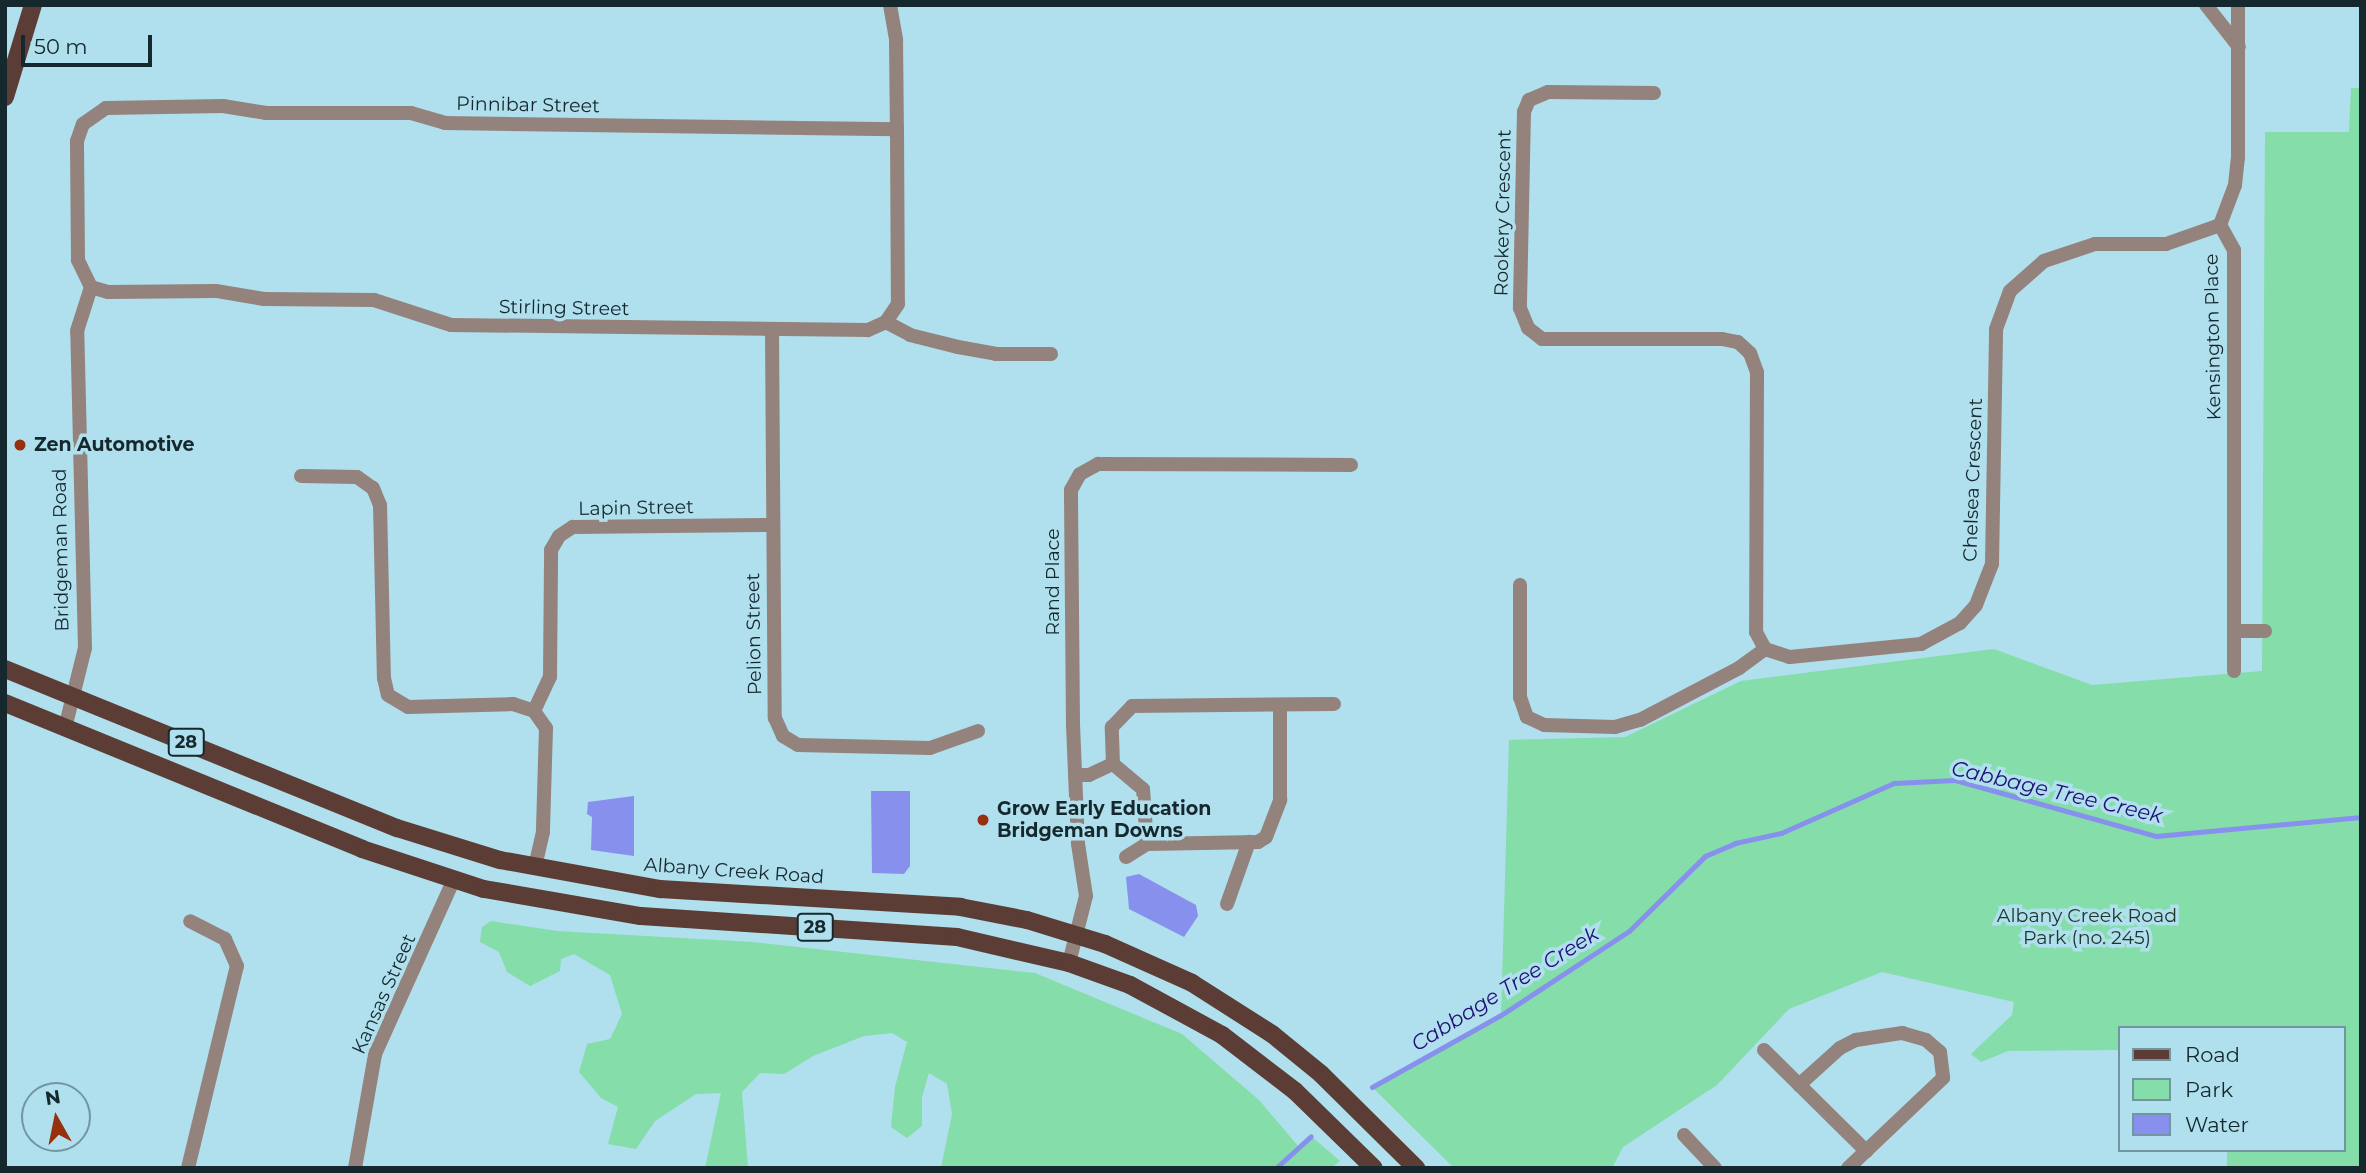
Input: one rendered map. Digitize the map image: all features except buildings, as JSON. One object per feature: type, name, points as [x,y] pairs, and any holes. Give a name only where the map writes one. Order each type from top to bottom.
[{"type":"main road","points":[[5,97],[33,5]]},
{"type":"main road","name":"Albany Creek Road","points":[[5,669],[397,828],[535,869],[660,889],[960,907],[1077,934],[1165,969],[1249,1018],[1321,1074],[1416,1168]]},
{"type":"main road","name":"28","points":[[5,703],[362,849],[453,881],[599,911],[957,937],[1069,963],[1130,985],[1222,1035],[1295,1091],[1374,1168]]},
{"type":"street","points":[[890,5],[896,40],[898,304],[886,322],[911,335],[958,347],[996,354],[1051,354]]},
{"type":"street","points":[[2206,5],[2239,47]]},
{"type":"street","name":"Kensington Place","points":[[2234,671],[2234,250],[2220,225],[2235,185],[2238,158],[2238,5]]},
{"type":"street","name":"Rookery Crescent","points":[[1654,93],[1548,92],[1529,100],[1524,112],[1521,308],[1528,328],[1542,338],[1722,339],[1738,342],[1750,353],[1757,372],[1756,632],[1765,649]]},
{"type":"street","name":"Pinnibar Street","points":[[92,287],[78,260],[77,141],[83,124],[106,108],[223,106],[266,113],[411,114],[445,123],[897,129]]},
{"type":"street","name":"Chelsea Crescent","points":[[1765,649],[1790,657],[1921,644],[1959,623],[1976,605],[1993,564],[1996,329],[2010,291],[2044,261],[2082,248],[2166,243],[2220,225]]},
{"type":"street","name":"Stirling Street","points":[[92,287],[108,292],[216,291],[264,299],[374,300],[452,325],[868,330],[886,322]]},
{"type":"street","name":"Bridgeman Road","points":[[65,728],[75,696],[85,630],[77,331],[92,287]]},
{"type":"street","name":"Pelion Street","points":[[772,330],[775,718],[783,736],[799,745],[930,748],[978,731]]},
{"type":"street","name":"Rand Place","points":[[1069,963],[1086,896],[1075,775],[1071,490],[1080,474],[1098,464],[1351,465]]},
{"type":"street","points":[[301,476],[357,477],[373,488],[380,505],[384,678],[388,695],[408,707],[513,704],[534,711],[546,728],[543,832],[535,869]]},
{"type":"street","name":"Lapin Street","points":[[534,711],[550,677],[551,550],[559,536],[573,527],[772,525]]},
{"type":"street","points":[[1520,585],[1520,697],[1527,717],[1544,725],[1618,727],[1640,720],[1739,668],[1765,649]]},
{"type":"street","points":[[2234,631],[2265,631]]},
{"type":"street","points":[[1147,844],[1143,789],[1114,764],[1111,727],[1132,706],[1334,704]]},
{"type":"street","points":[[1126,857],[1147,844],[1249,842],[1266,837],[1277,815],[1280,705]]},
{"type":"street","points":[[1075,775],[1089,775],[1114,764]]},
{"type":"street","points":[[1227,904],[1249,842]]},
{"type":"street","name":"Kansas Street","points":[[355,1168],[375,1054],[453,881]]},
{"type":"street","points":[[188,1168],[237,966],[225,939],[190,921]]},
{"type":"street","points":[[1799,1085],[1840,1048],[1856,1040],[1902,1033],[1926,1040],[1940,1052],[1944,1078],[1848,1168]]},
{"type":"street","points":[[1764,1050],[1866,1151]]},
{"type":"street","points":[[1684,1135],[1714,1168]]},
{"type":"green space","name":"Albany Creek Road Park (no. 245)","points":[[2351,88],[2361,88],[2361,1168],[2227,1168],[2227,1152],[2345,1152],[2345,1026],[2118,1026],[2118,1050],[2008,1051],[1981,1062],[1971,1054],[2012,1015],[2014,1002],[1882,972],[1789,1009],[1717,1085],[1623,1147],[1612,1168],[1454,1168],[1372,1087],[1501,1015],[1509,740],[1625,737],[1741,681],[1994,649],[2092,685],[2262,671],[2265,132],[2349,132]]},
{"type":"green space","points":[[491,921],[557,931],[752,942],[1035,973],[1182,1034],[1259,1100],[1298,1146],[1311,1136],[1340,1161],[1331,1168],[941,1168],[952,1114],[947,1084],[929,1073],[922,1097],[922,1126],[907,1138],[891,1127],[895,1087],[907,1042],[892,1033],[864,1036],[813,1056],[784,1074],[760,1073],[742,1092],[748,1168],[705,1168],[721,1093],[696,1094],[655,1121],[636,1149],[608,1144],[618,1107],[601,1098],[579,1072],[587,1044],[610,1039],[622,1014],[610,975],[574,954],[561,959],[560,971],[530,986],[507,972],[499,952],[480,942],[482,927]]},
{"type":"water","points":[[871,791],[910,791],[910,866],[904,874],[872,873]]},
{"type":"water","points":[[634,796],[634,856],[591,850],[592,817],[587,814],[588,802]]},
{"type":"water","points":[[1139,874],[1196,905],[1198,916],[1184,937],[1129,909],[1126,877]]},
{"type":"waterway","name":"Cabbage Tree Creek","points":[[1372,1087],[1501,1015],[1629,931],[1705,856],[1735,843],[1781,833],[1894,783],[1955,780],[2156,836],[2361,817]]},
{"type":"waterway","name":"Cabbage Tree Creek","points":[[1276,1168],[1311,1136]]},
{"type":"place","name":"Zen Automotive","points":[[20,445]]},
{"type":"place","name":"Grow Early Education Bridgeman Downs","points":[[983,820]]}]
